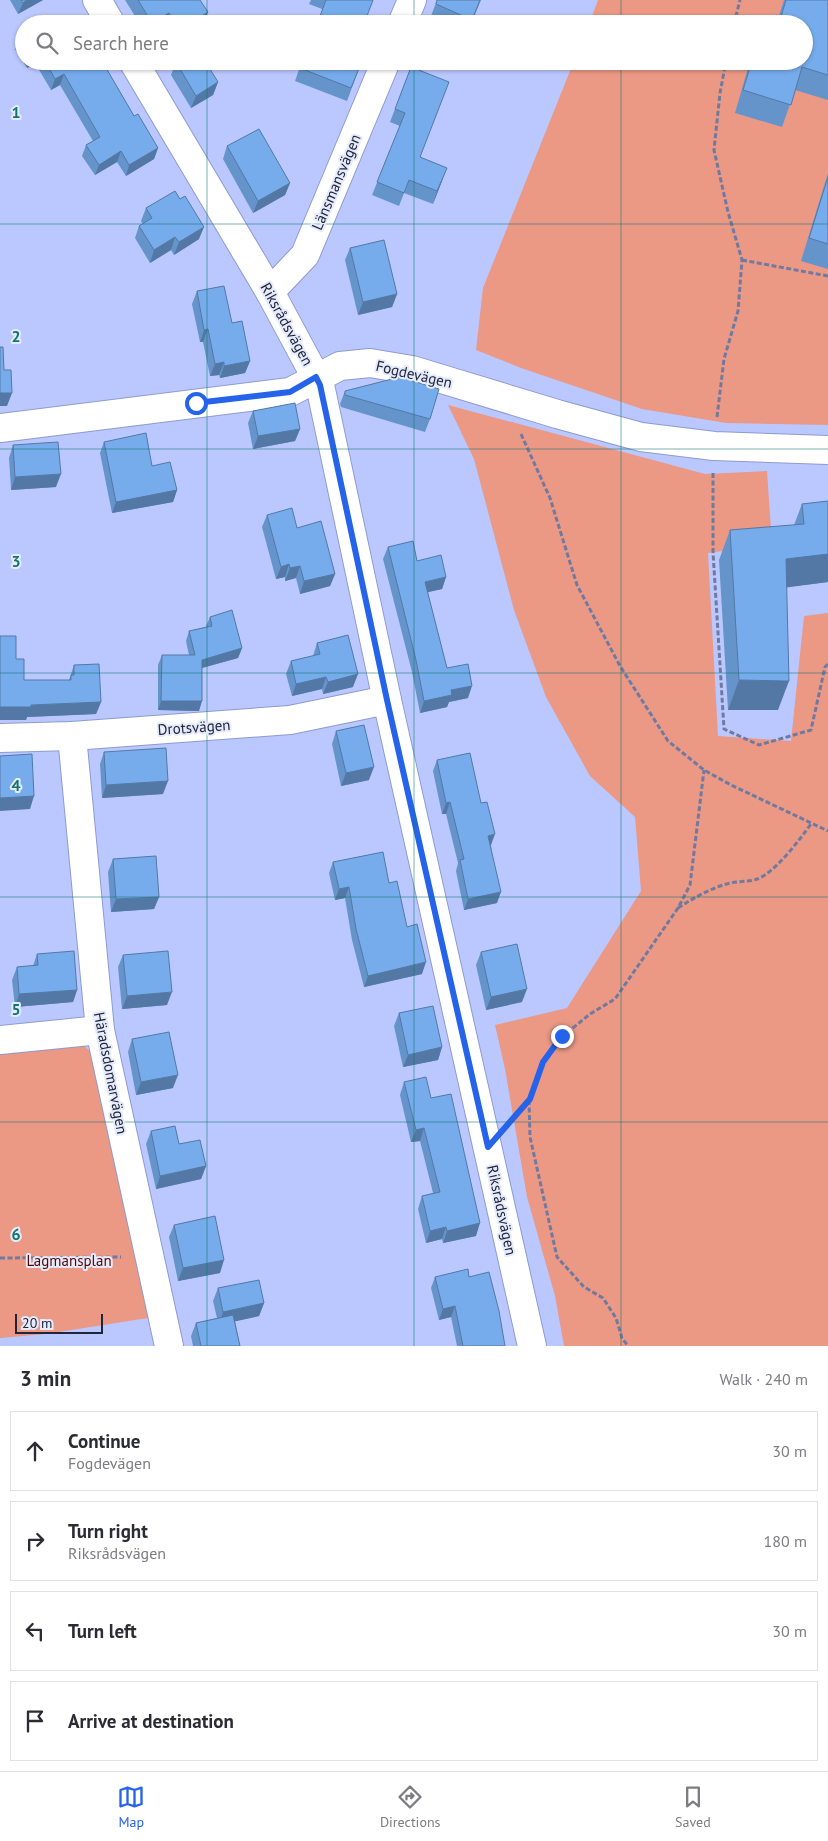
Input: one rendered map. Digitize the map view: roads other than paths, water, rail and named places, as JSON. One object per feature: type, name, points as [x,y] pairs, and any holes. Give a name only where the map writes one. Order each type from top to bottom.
[{"type":"street","points":[[97,0],[106,15]]},
{"type":"street","points":[[406,15],[412,0]]},
{"type":"street","name":"Riksrådsvägen","points":[[138,70],[270,292],[316,377],[322,394],[387,700],[532,1346]]},
{"type":"street","name":"Länsmansvägen","points":[[270,292],[305,255],[382,70]]},
{"type":"street","name":"Fogdevägen","points":[[0,428],[290,392],[340,366],[370,363],[412,370],[641,438],[714,446],[828,450]]},
{"type":"street","name":"Drotsvägen","points":[[0,738],[72,736],[290,720],[387,700]]},
{"type":"street","name":"Häradsdomarvägen","points":[[72,736],[100,1030],[169,1346]]},
{"type":"street","points":[[0,1040],[100,1030]]},
{"type":"park label","name":"Lagmansplan","points":[[69,1260]]}]
